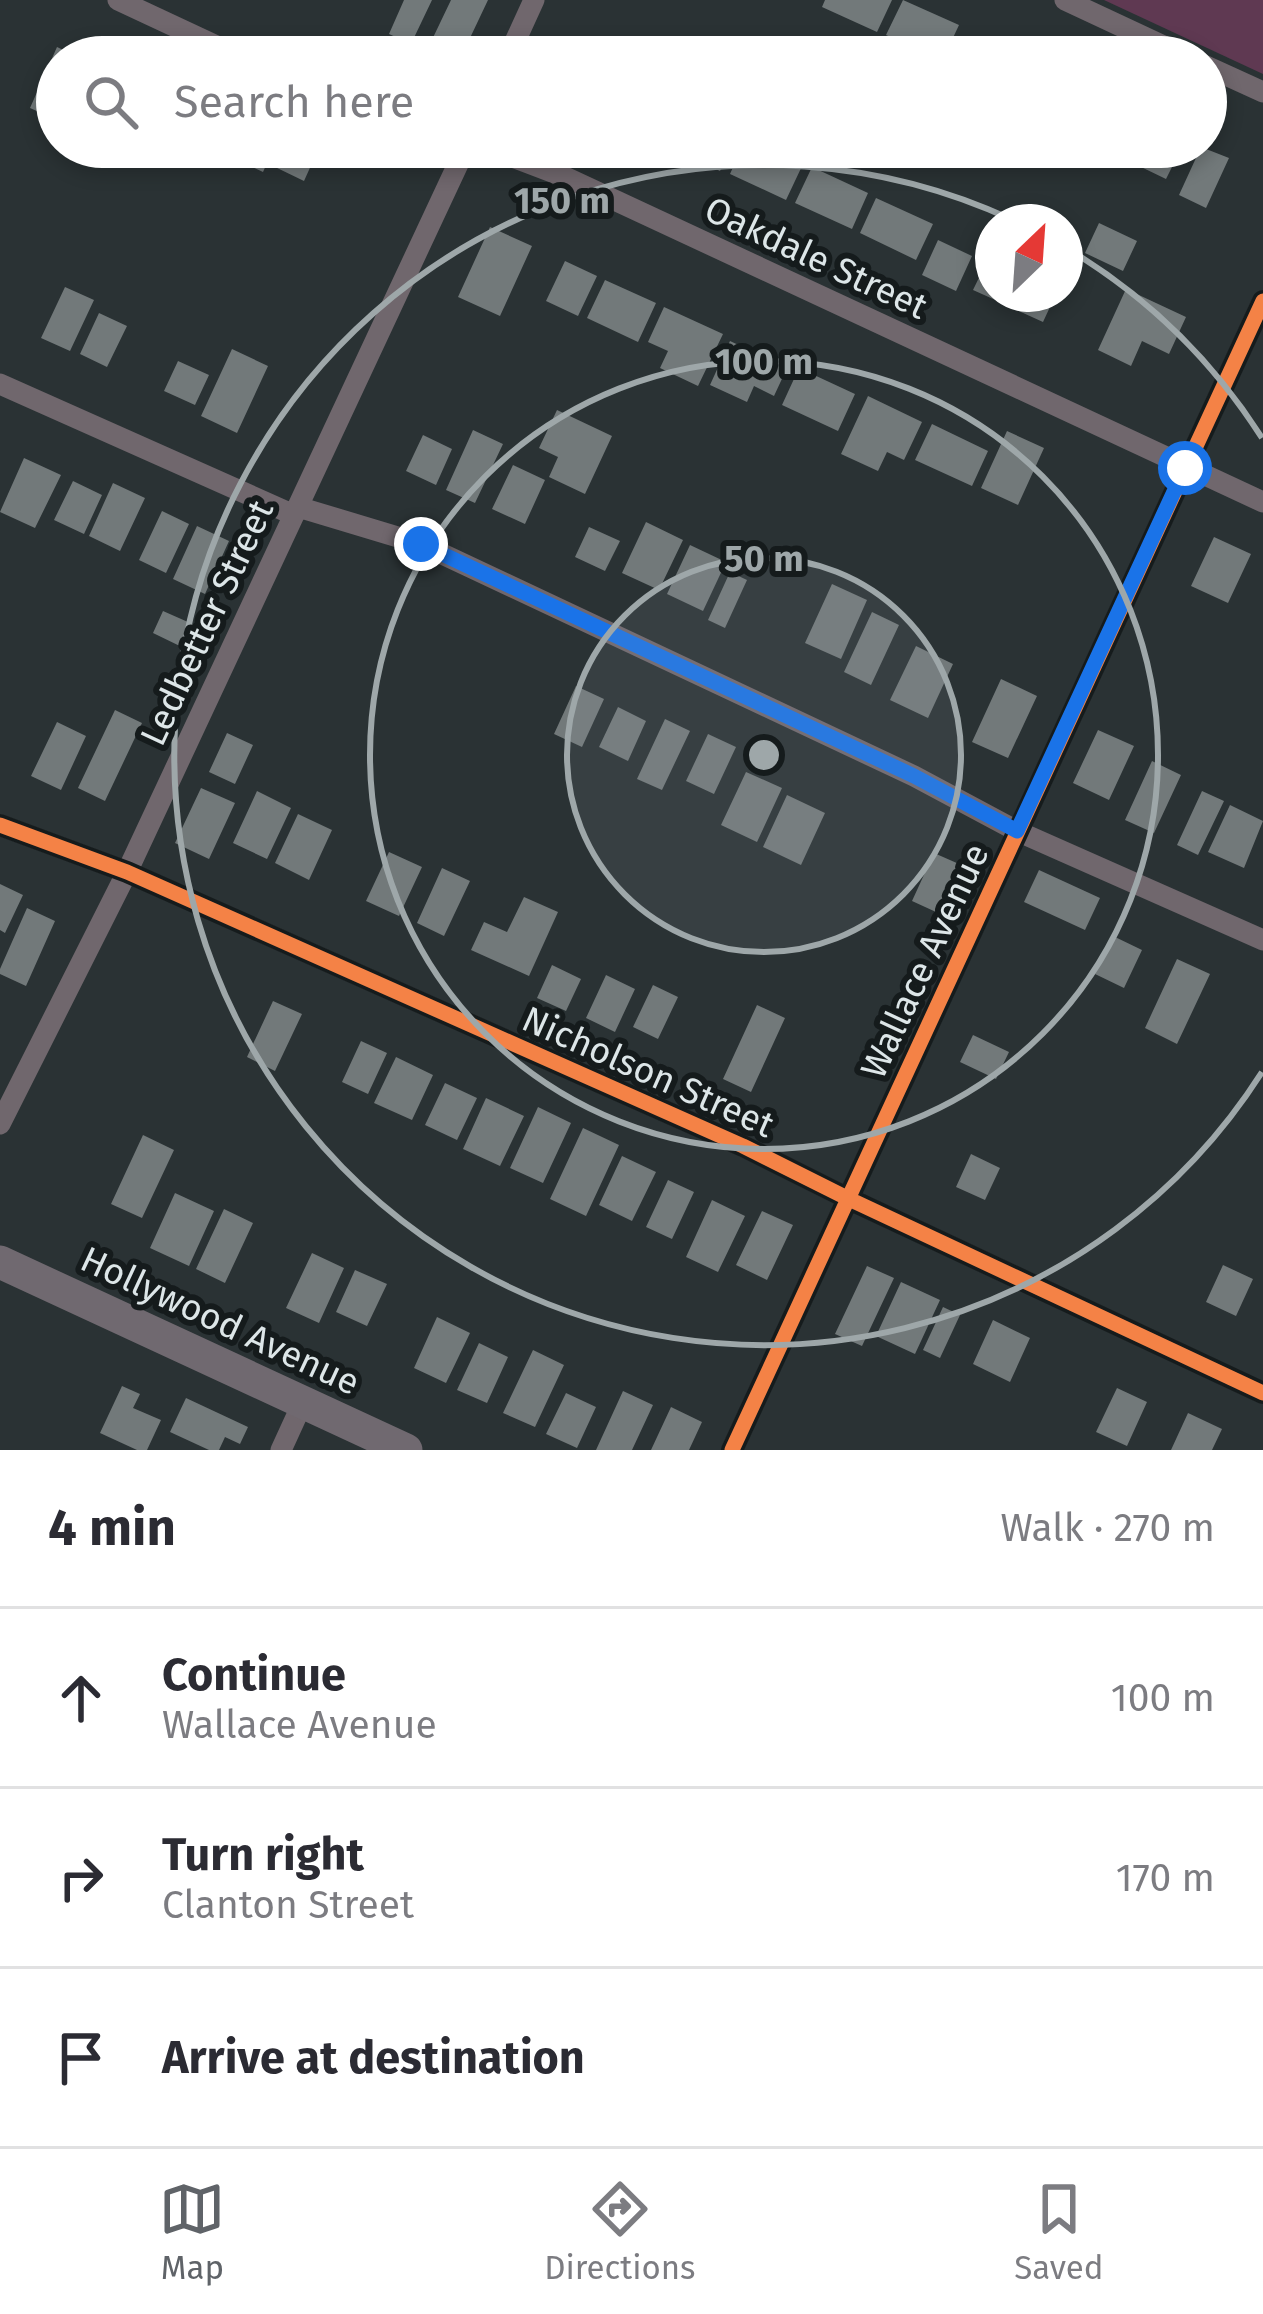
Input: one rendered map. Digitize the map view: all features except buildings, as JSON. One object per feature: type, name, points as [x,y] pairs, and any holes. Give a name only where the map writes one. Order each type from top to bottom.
[{"type":"main road","name":"Hollywood Avenue","points":[[0,1262],[406,1450]]},
{"type":"street","points":[[118,0],[195,36]]},
{"type":"street","points":[[518,36],[534,0]]},
{"type":"street","points":[[1065,0],[1142,36]]},
{"type":"street","points":[[1227,76],[1263,92]]},
{"type":"street","name":"Ledbetter Street","points":[[0,1124],[127,872],[456,168]]},
{"type":"street","name":"Oakdale Street","points":[[542,168],[1263,502]]},
{"type":"street","name":"Wallace Avenue","points":[[733,1450],[1263,301]]},
{"type":"street","points":[[0,384],[296,511],[421,544],[914,776],[1017,831],[1263,940]]},
{"type":"street","name":"Nicholson Street","points":[[0,825],[127,872],[722,1136],[1263,1393]]},
{"type":"street","points":[[281,1450],[303,1402]]},
{"type":"shaded area","points":[[1104,0],[1263,0],[1263,74],[1227,57],[1227,36],[1181,36]]},
{"type":"cycle path","points":[[732,1450],[1263,301]]},
{"type":"cycle path","points":[[0,825],[127,872],[743,1146],[1263,1393]]},
{"type":"route","points":[[421,544],[914,776],[1017,831],[1185,468]]}]
